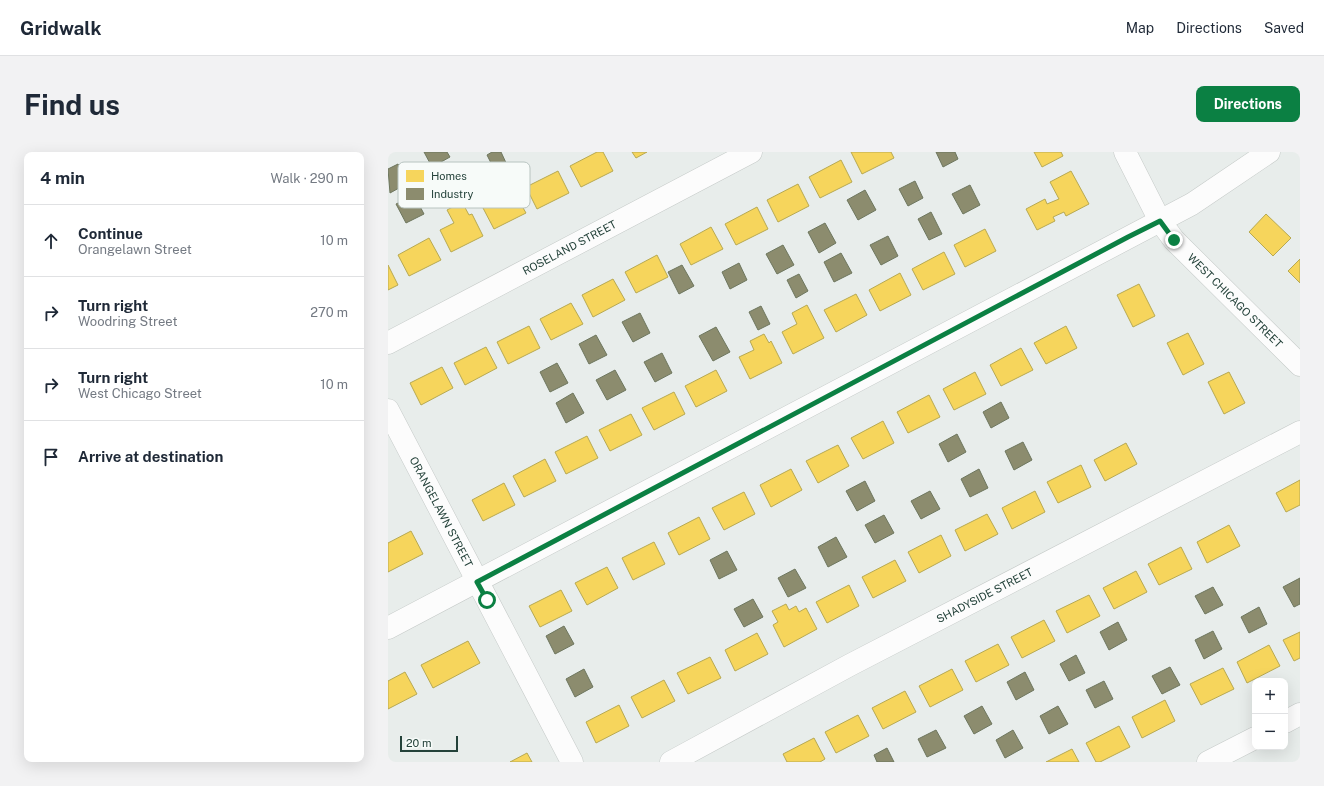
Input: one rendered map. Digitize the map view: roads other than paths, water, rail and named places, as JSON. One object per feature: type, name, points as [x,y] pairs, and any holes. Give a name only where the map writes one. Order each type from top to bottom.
[{"type":"street","name":"ROSELAND STREET","points":[[388,343],[750,152]]},
{"type":"street","name":"WEST CHICAGO STREET","points":[[1125,152],[1160,221],[1174,240],[1300,365]]},
{"type":"street","points":[[388,628],[1192,204],[1269,152]]},
{"type":"street","name":"ORANGELAWN STREET","points":[[388,410],[572,762]]},
{"type":"street","name":"SHADYSIDE STREET","points":[[671,762],[850,665],[1300,432]]},
{"type":"street","points":[[1288,720],[1300,714]]},
{"type":"street","points":[[1208,762],[1252,740]]}]
